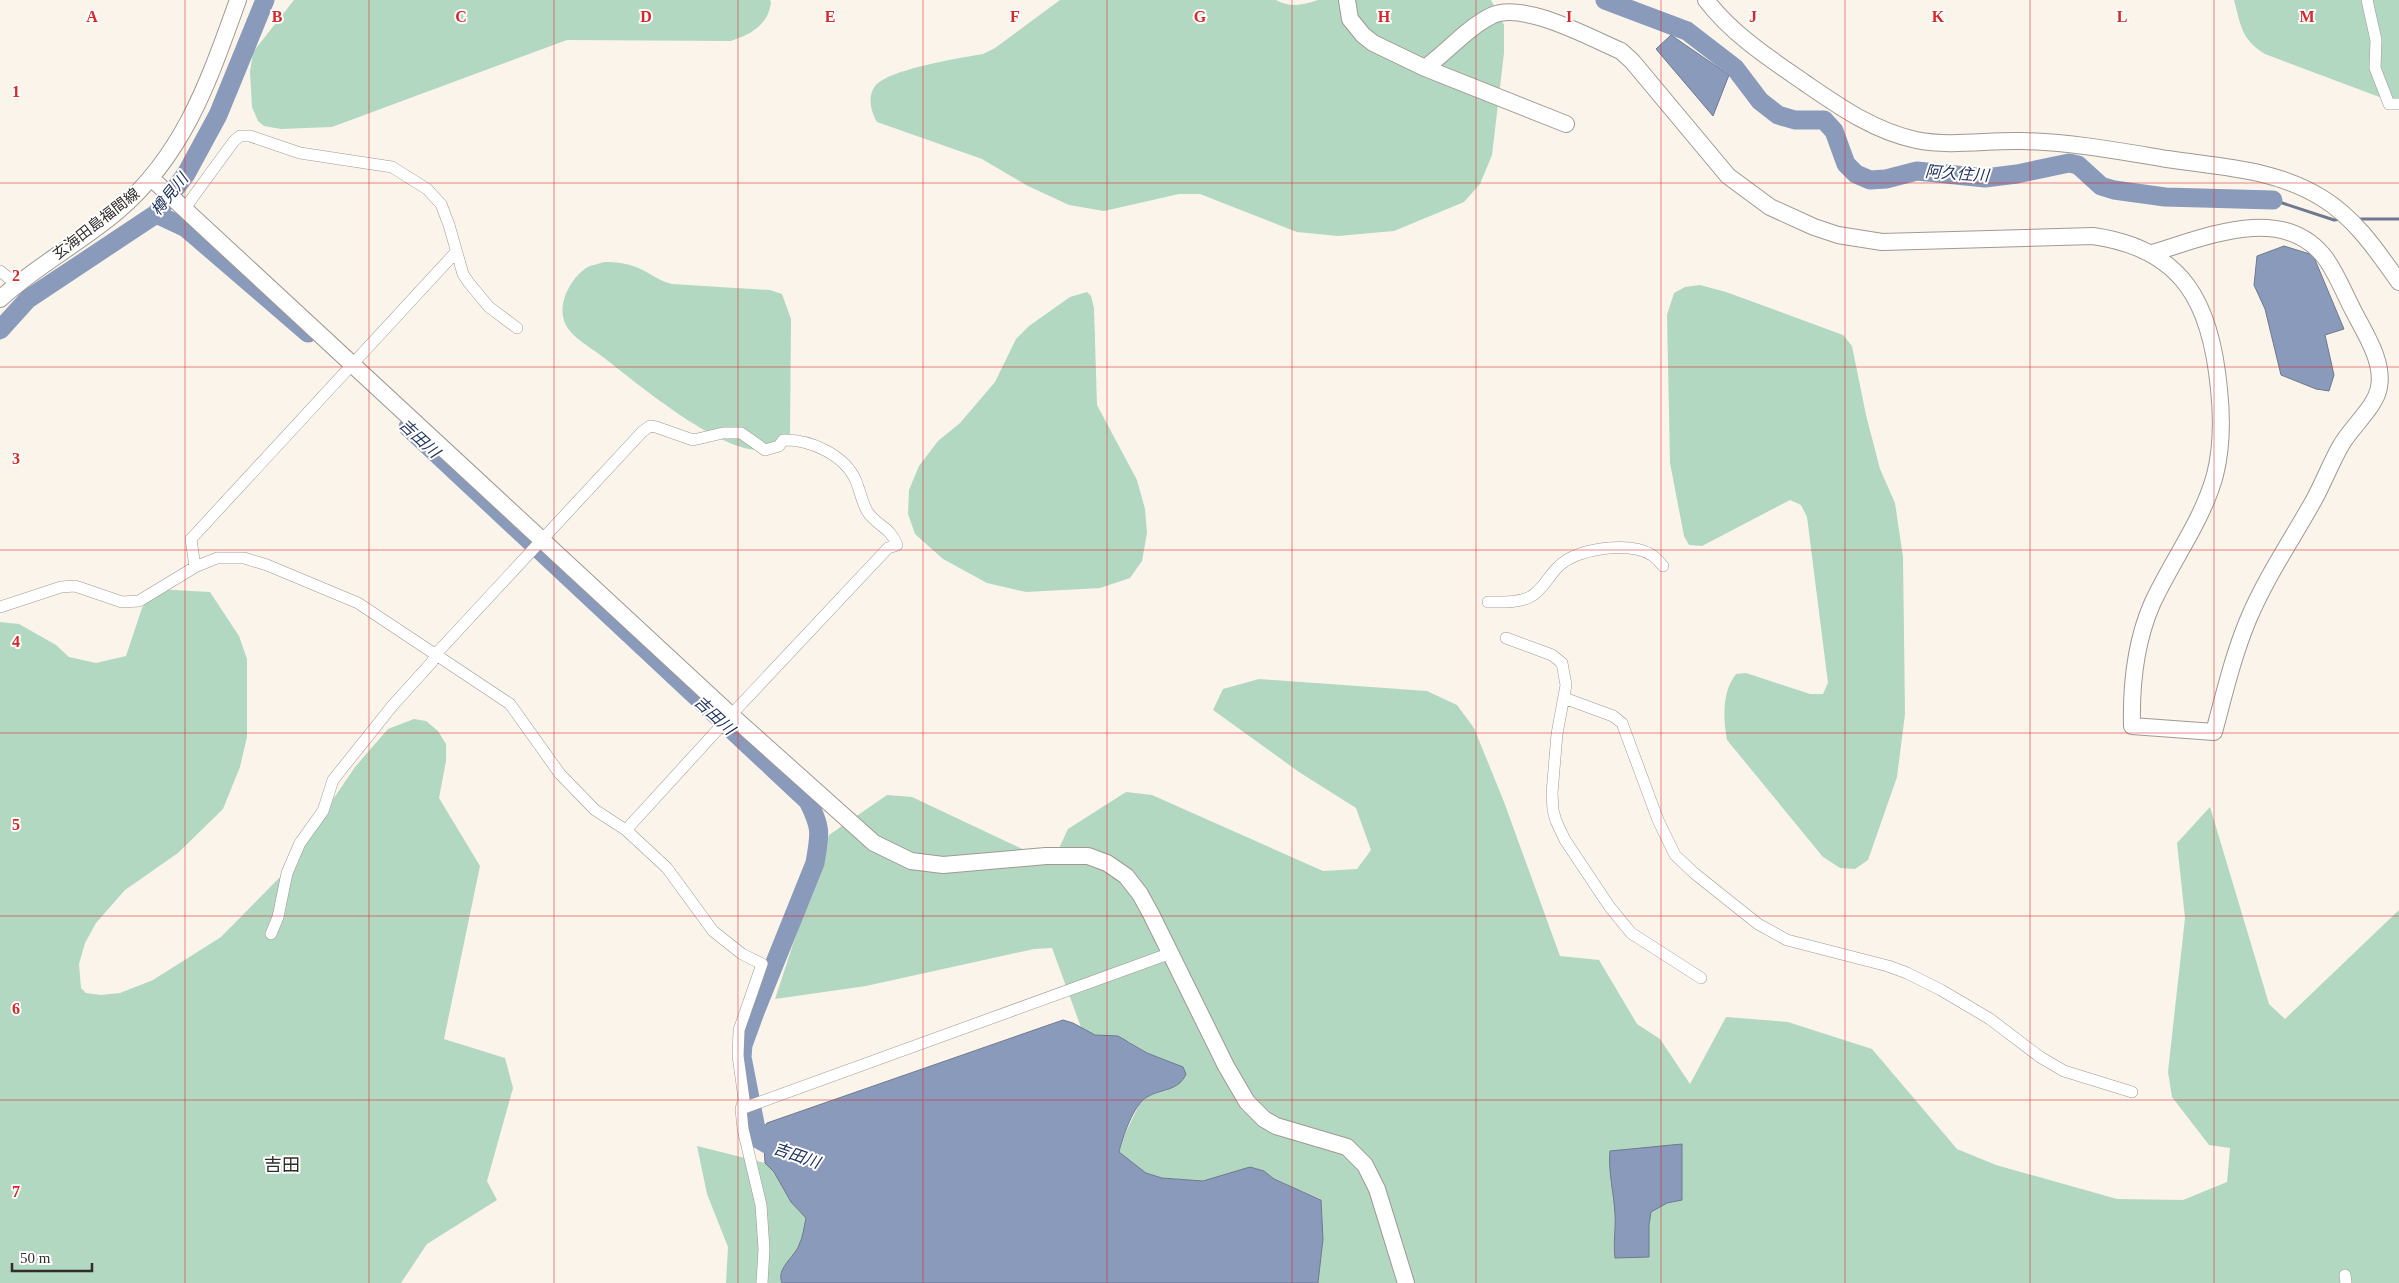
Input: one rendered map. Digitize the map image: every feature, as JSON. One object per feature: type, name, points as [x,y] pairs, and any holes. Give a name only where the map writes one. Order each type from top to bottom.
[{"type":"street","name":"玄海田島福間線","points":[[0,299],[16,284],[97,228],[154,180],[199,100],[238,0]]},
{"type":"street","points":[[1347,0],[1350,19],[1363,35],[1373,43],[1425,68],[1566,124]]},
{"type":"street","points":[[1706,0],[1731,29],[1754,47],[1844,109],[1877,128],[1904,137],[1932,142],[2057,143],[2268,175],[2309,191],[2339,211],[2360,231],[2399,282]]},
{"type":"street","points":[[2367,0],[2376,40],[2375,68],[2389,104],[2399,104]]},
{"type":"street","points":[[1425,68],[1492,15],[1506,11],[1533,14],[1621,51],[1632,61],[1728,176],[1770,207],[1814,227],[1838,235],[1882,242],[2093,236],[2129,243],[2152,253],[2177,274],[2199,303],[2212,336],[2218,374],[2221,413],[2220,448],[2215,474],[2202,511],[2160,589],[2145,623],[2136,656],[2132,698],[2132,726],[2214,732],[2237,651],[2249,619],[2316,496],[2341,445],[2374,401],[2379,389],[2379,370],[2358,319],[2323,255],[2298,234],[2282,229],[2226,231],[2152,253]]},
{"type":"street","points":[[183,206],[240,136],[250,136],[300,153],[392,167],[427,189],[441,204],[463,274],[489,307],[517,328]]},
{"type":"street","points":[[154,180],[544,539],[731,715],[874,843],[911,861],[942,865],[1074,855],[1088,856],[1107,863],[1126,876],[1140,894],[1171,953],[1238,1090],[1255,1111],[1276,1126],[1348,1147],[1365,1165],[1376,1189],[1406,1283]]},
{"type":"street","points":[[195,567],[192,539],[456,252]]},
{"type":"street","points":[[0,270],[16,284]]},
{"type":"street","points":[[271,934],[278,917],[287,873],[300,843],[322,811],[333,780],[393,705],[432,662],[435,655],[642,432],[650,426],[693,440],[722,433],[741,433],[765,450],[779,446],[783,440],[797,440],[823,448],[853,474],[866,510],[877,522],[893,534],[897,545],[888,548],[626,830]]},
{"type":"street","points":[[1488,602],[1518,601],[1531,597],[1560,565],[1577,555],[1596,549],[1631,548],[1651,555],[1663,566]]},
{"type":"street","points":[[0,607],[61,587],[75,586],[122,602],[139,601],[195,567],[217,558],[244,558],[267,565],[358,603],[510,704],[560,774],[595,810],[626,830],[667,868],[713,931],[742,954],[762,964],[738,1030],[738,1056],[744,1100],[742,1109],[743,1129],[761,1205],[764,1249],[762,1283]]},
{"type":"street","points":[[1506,638],[1552,655],[1562,664],[1566,685],[1557,734],[1552,810],[1565,840],[1609,906],[1631,933],[1701,978]]},
{"type":"street","points":[[1564,698],[1613,716],[1622,723],[1658,820],[1675,855],[1758,924],[1787,940],[1888,966],[1907,974],[1941,990],[1990,1019],[2040,1057],[2064,1071],[2132,1092]]},
{"type":"street","points":[[742,1109],[1171,953]]},
{"type":"green space","points":[[294,0],[770,0],[771,2],[766,17],[757,28],[731,41],[567,40],[332,127],[281,129],[264,126],[258,121],[252,107],[250,72],[253,52]]},
{"type":"green space","points":[[1060,0],[1276,0],[1281,3],[1297,5],[1318,0],[1491,0],[1504,25],[1504,53],[1492,155],[1480,184],[1464,202],[1394,231],[1338,236],[1297,232],[1200,194],[1179,194],[1104,211],[1069,205],[1028,186],[982,159],[877,122],[873,114],[871,95],[875,86],[883,80],[909,69],[983,54],[995,48]]},
{"type":"green space","points":[[2234,0],[2399,0],[2399,107],[2382,98],[2265,54],[2246,37]]},
{"type":"green space","points":[[604,262],[632,266],[672,284],[770,290],[782,294],[791,319],[790,433],[788,442],[773,449],[755,450],[737,446],[718,437],[676,412],[573,335],[565,323],[563,315],[565,297],[579,274],[588,267]]},
{"type":"green space","points":[[1700,285],[1726,292],[1843,335],[1852,346],[1866,415],[1880,469],[1895,503],[1903,557],[1905,714],[1897,777],[1868,860],[1855,869],[1840,868],[1823,857],[1727,740],[1725,723],[1726,697],[1731,681],[1736,674],[1746,673],[1810,694],[1823,694],[1828,683],[1807,517],[1801,505],[1790,500],[1702,546],[1689,545],[1684,536],[1670,463],[1667,315],[1674,293],[1685,287]]},
{"type":"green space","points":[[1087,292],[1091,296],[1094,308],[1097,405],[1137,480],[1145,509],[1147,533],[1142,561],[1130,578],[1100,588],[1026,592],[987,583],[943,559],[915,534],[908,514],[909,490],[919,466],[938,441],[960,423],[995,382],[1016,339],[1029,326],[1070,297]]},
{"type":"green space","points":[[156,589],[210,592],[239,636],[247,659],[247,737],[240,767],[223,809],[178,853],[125,890],[96,923],[85,943],[79,964],[81,988],[86,993],[101,995],[120,993],[153,980],[221,937],[281,876],[355,767],[388,729],[414,719],[426,721],[438,731],[446,744],[446,761],[439,798],[480,866],[444,1039],[505,1058],[513,1088],[487,1181],[497,1200],[427,1244],[401,1283],[0,1283],[0,622],[19,624],[56,645],[69,657],[96,663],[126,656],[142,608]]},
{"type":"green space","points":[[1259,679],[1427,691],[1457,705],[1474,728],[1504,802],[1560,956],[1599,960],[1637,1024],[1660,1039],[1690,1084],[1726,1017],[1788,1022],[1872,1049],[1957,1149],[1996,1165],[2117,1199],[2183,1200],[2227,1182],[2230,1148],[2209,1145],[2172,1097],[2168,1072],[2185,918],[2177,843],[2210,807],[2269,1004],[2285,1019],[2399,910],[2399,1283],[1318,1283],[1323,1239],[1321,1199],[1274,1179],[1264,1171],[1244,1170],[1203,1181],[1162,1178],[1146,1173],[1119,1152],[1122,1140],[1139,1105],[1146,1097],[1168,1090],[1183,1080],[1183,1067],[1147,1053],[1128,1041],[1095,1035],[1082,1030],[1052,948],[1034,949],[866,986],[775,999],[829,835],[887,795],[912,797],[1052,863],[1068,829],[1126,792],[1152,795],[1323,871],[1357,869],[1371,850],[1356,808],[1299,772],[1213,710],[1223,689]]},
{"type":"green space","points":[[697,1146],[765,1163],[774,1172],[791,1202],[806,1218],[797,1250],[781,1273],[782,1283],[726,1283],[728,1247],[707,1194]]},
{"type":"water","points":[[1671,35],[1729,75],[1713,116],[1656,49]]},
{"type":"water","points":[[2284,246],[2313,255],[2344,329],[2325,335],[2334,375],[2329,391],[2316,389],[2281,375],[2265,309],[2254,285],[2257,256]]},
{"type":"water","points":[[1063,1020],[1073,1023],[1095,1035],[1118,1036],[1147,1053],[1183,1067],[1186,1074],[1179,1084],[1152,1094],[1142,1101],[1133,1114],[1123,1138],[1119,1152],[1146,1173],[1162,1178],[1203,1181],[1250,1167],[1264,1171],[1274,1179],[1321,1200],[1323,1239],[1318,1283],[782,1283],[781,1273],[797,1250],[806,1218],[791,1202],[774,1172],[765,1163],[763,1128],[767,1123]]},
{"type":"water","points":[[1682,1144],[1682,1200],[1667,1203],[1651,1212],[1649,1257],[1615,1258],[1615,1214],[1610,1151]]},
{"type":"waterway","name":"樽見川","points":[[0,330],[28,299],[156,214],[186,174],[218,115],[265,0]]},
{"type":"waterway","name":"阿久住川","points":[[1605,0],[1687,31],[1735,68],[1760,101],[1778,115],[1795,120],[1824,120],[1834,131],[1846,164],[1856,174],[1870,180],[1886,179],[1917,171],[1985,178],[2017,174],[2069,163],[2078,165],[2101,186],[2114,190],[2165,197],[2273,200]]},
{"type":"waterway","name":"阿久住川","points":[[2273,200],[2334,220],[2341,219]]},
{"type":"waterway","name":"吉田川","points":[[156,214],[186,228],[308,333]]},
{"type":"waterway","name":"阿久住川","points":[[2357,219],[2399,219]]},
{"type":"waterway","name":"吉田川","points":[[408,427],[808,801],[816,818],[819,831],[815,863],[755,1012],[743,1045],[742,1057],[758,1139],[785,1154]]},
{"type":"district","name":"吉田","points":[[282,1165]]}]
